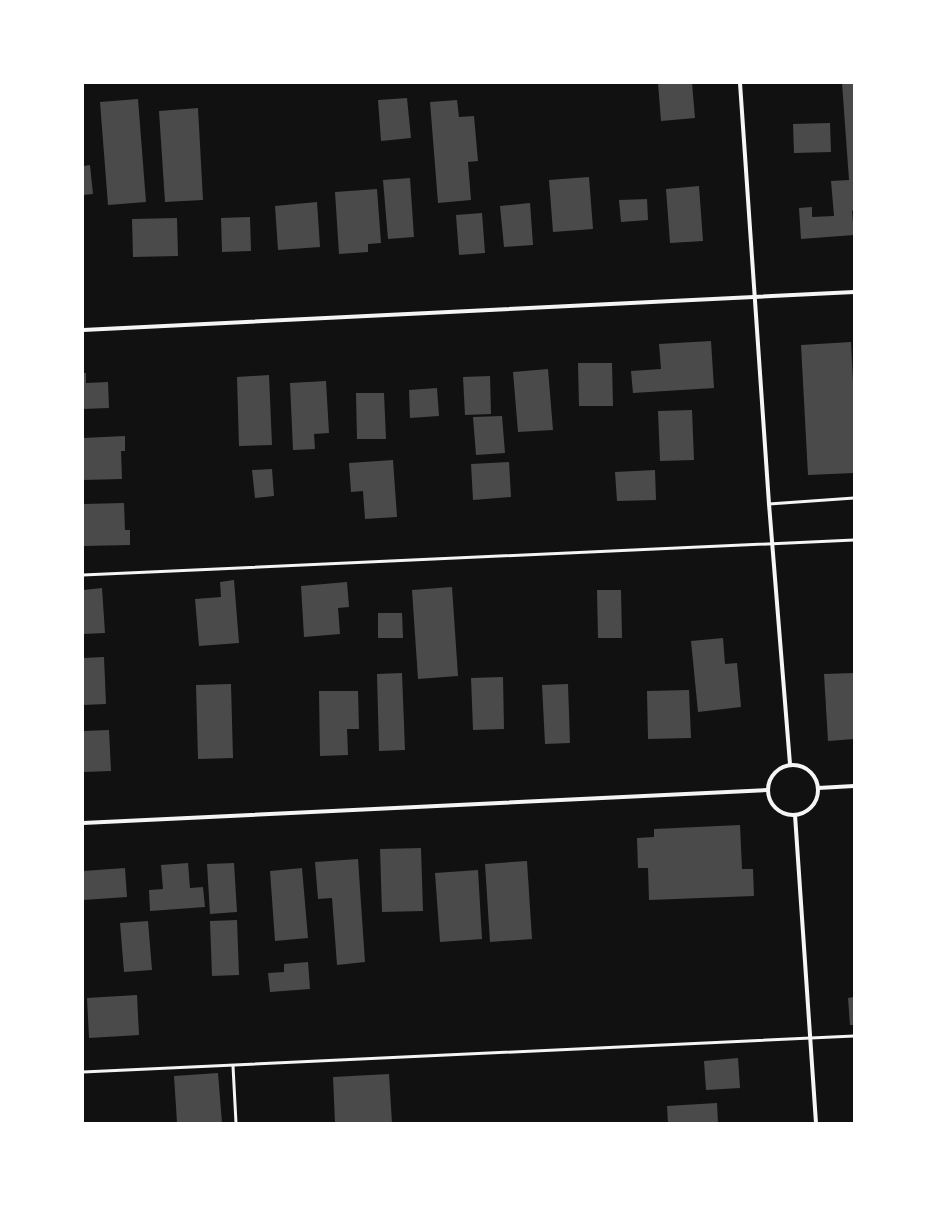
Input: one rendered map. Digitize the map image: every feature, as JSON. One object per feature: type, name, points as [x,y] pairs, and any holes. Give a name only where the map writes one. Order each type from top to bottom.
[{"type":"street","points":[[740,83],[769,504],[790,764]]},
{"type":"street","points":[[83,330],[854,292]]},
{"type":"street","points":[[790,764],[796,764],[809,770],[817,781],[818,788],[814,803],[809,809],[795,815],[786,814],[779,811],[769,798],[767,790],[768,782],[776,770],[782,766],[790,764]]},
{"type":"street","points":[[818,788],[854,786]]},
{"type":"street","points":[[83,823],[767,790]]},
{"type":"street","points":[[795,815],[816,1123]]},
{"type":"lane","points":[[769,504],[854,498]]},
{"type":"lane","points":[[83,576],[854,540]]},
{"type":"lane","points":[[83,1072],[854,1036]]},
{"type":"lane","points":[[233,1066],[236,1123]]},
{"type":"building","points":[[658,83],[692,83],[695,118],[661,121]]},
{"type":"building","points":[[842,83],[854,83],[854,210],[852,211],[854,235],[801,239],[799,208],[812,207],[812,217],[834,216],[831,181],[849,180]]},
{"type":"building","points":[[407,98],[411,138],[381,141],[378,100]]},
{"type":"building","points":[[138,99],[146,202],[108,205],[100,102]]},
{"type":"building","points":[[457,100],[459,117],[474,116],[478,161],[468,162],[471,200],[438,203],[430,102]]},
{"type":"building","points":[[198,108],[203,200],[165,202],[159,111]]},
{"type":"building","points":[[830,123],[831,152],[794,153],[793,124]]},
{"type":"building","points":[[90,165],[93,194],[83,195],[83,166]]},
{"type":"building","points":[[589,177],[593,229],[553,232],[549,180]]},
{"type":"building","points":[[410,178],[414,237],[388,239],[383,180]]},
{"type":"building","points":[[699,186],[703,241],[670,243],[666,189]]},
{"type":"building","points":[[377,189],[381,243],[368,244],[368,252],[339,254],[335,192]]},
{"type":"building","points":[[647,199],[648,220],[621,222],[619,200]]},
{"type":"building","points":[[317,202],[320,247],[278,250],[275,206]]},
{"type":"building","points":[[530,203],[533,245],[504,247],[500,206]]},
{"type":"building","points":[[482,213],[485,253],[459,255],[456,215]]},
{"type":"building","points":[[250,217],[251,251],[222,252],[221,218]]},
{"type":"building","points":[[177,218],[178,256],[133,257],[132,219]]},
{"type":"building","points":[[711,341],[714,388],[633,393],[631,371],[661,369],[659,344]]},
{"type":"building","points":[[851,342],[854,402],[854,473],[808,475],[801,345]]},
{"type":"building","points":[[578,363],[612,363],[613,406],[579,406]]},
{"type":"building","points":[[548,369],[553,430],[518,432],[513,372]]},
{"type":"building","points":[[83,373],[86,373],[86,383],[108,382],[109,408],[83,409]]},
{"type":"building","points":[[269,375],[272,445],[239,446],[237,377]]},
{"type":"building","points":[[490,376],[491,414],[465,415],[463,377]]},
{"type":"building","points":[[326,381],[329,433],[314,434],[315,449],[293,450],[290,383]]},
{"type":"building","points":[[437,388],[439,416],[410,418],[409,390]]},
{"type":"building","points":[[356,393],[384,393],[386,439],[357,439]]},
{"type":"building","points":[[692,410],[694,460],[660,461],[658,411]]},
{"type":"building","points":[[502,416],[505,453],[476,455],[473,417]]},
{"type":"building","points":[[125,436],[125,451],[121,451],[122,479],[83,480],[83,438]]},
{"type":"building","points":[[393,460],[397,517],[365,519],[363,491],[351,492],[349,463]]},
{"type":"building","points":[[509,462],[511,497],[473,500],[471,464]]},
{"type":"building","points":[[272,469],[274,496],[255,498],[252,470]]},
{"type":"building","points":[[655,470],[656,500],[617,501],[615,472]]},
{"type":"building","points":[[124,503],[125,530],[130,530],[130,545],[83,546],[83,504]]},
{"type":"building","points":[[234,580],[239,643],[199,646],[195,599],[221,597],[220,582]]},
{"type":"building","points":[[347,582],[349,607],[338,608],[340,634],[304,637],[301,586]]},
{"type":"building","points":[[452,587],[458,676],[418,679],[412,590]]},
{"type":"building","points":[[102,588],[105,633],[83,634],[83,590]]},
{"type":"building","points":[[597,590],[621,590],[622,638],[598,638]]},
{"type":"building","points":[[378,613],[402,613],[403,638],[378,638]]},
{"type":"building","points":[[723,638],[725,664],[737,663],[741,707],[698,712],[691,641]]},
{"type":"building","points":[[104,657],[106,704],[83,705],[83,658]]},
{"type":"building","points":[[402,673],[405,750],[379,751],[377,674]]},
{"type":"building","points":[[854,673],[854,739],[828,741],[824,674]]},
{"type":"building","points":[[503,677],[504,729],[473,730],[471,678]]},
{"type":"building","points":[[231,684],[233,758],[198,759],[196,685]]},
{"type":"building","points":[[568,684],[570,743],[545,744],[542,685]]},
{"type":"building","points":[[689,690],[691,738],[648,739],[647,691]]},
{"type":"building","points":[[319,691],[358,691],[359,729],[347,729],[348,755],[320,756]]},
{"type":"building","points":[[109,730],[111,771],[83,772],[83,731]]},
{"type":"building","points":[[740,825],[742,869],[753,869],[754,896],[649,900],[648,868],[638,868],[637,838],[654,837],[654,829]]},
{"type":"building","points":[[421,848],[423,911],[382,912],[380,849]]},
{"type":"building","points":[[358,859],[365,962],[337,965],[332,898],[318,899],[315,862]]},
{"type":"building","points":[[527,861],[532,939],[490,942],[485,864]]},
{"type":"building","points":[[188,863],[190,888],[203,887],[205,907],[150,911],[149,890],[163,889],[161,865]]},
{"type":"building","points":[[234,863],[237,912],[210,914],[207,864]]},
{"type":"building","points":[[125,868],[127,897],[83,900],[83,871]]},
{"type":"building","points":[[302,868],[308,938],[275,941],[270,871]]},
{"type":"building","points":[[478,870],[482,939],[440,942],[435,873]]},
{"type":"building","points":[[237,920],[239,975],[212,976],[210,921]]},
{"type":"building","points":[[148,921],[152,970],[124,972],[120,923]]},
{"type":"building","points":[[308,962],[310,989],[270,992],[268,973],[284,972],[284,964]]},
{"type":"building","points":[[137,995],[139,1035],[89,1038],[87,998]]},
{"type":"building","points":[[854,997],[854,1025],[850,1025],[848,998]]},
{"type":"building","points":[[738,1058],[740,1088],[706,1090],[704,1061]]},
{"type":"building","points":[[218,1073],[222,1123],[177,1123],[174,1076]]},
{"type":"building","points":[[389,1074],[392,1123],[335,1123],[333,1077]]},
{"type":"building","points":[[717,1103],[718,1123],[668,1123],[667,1106]]}]
